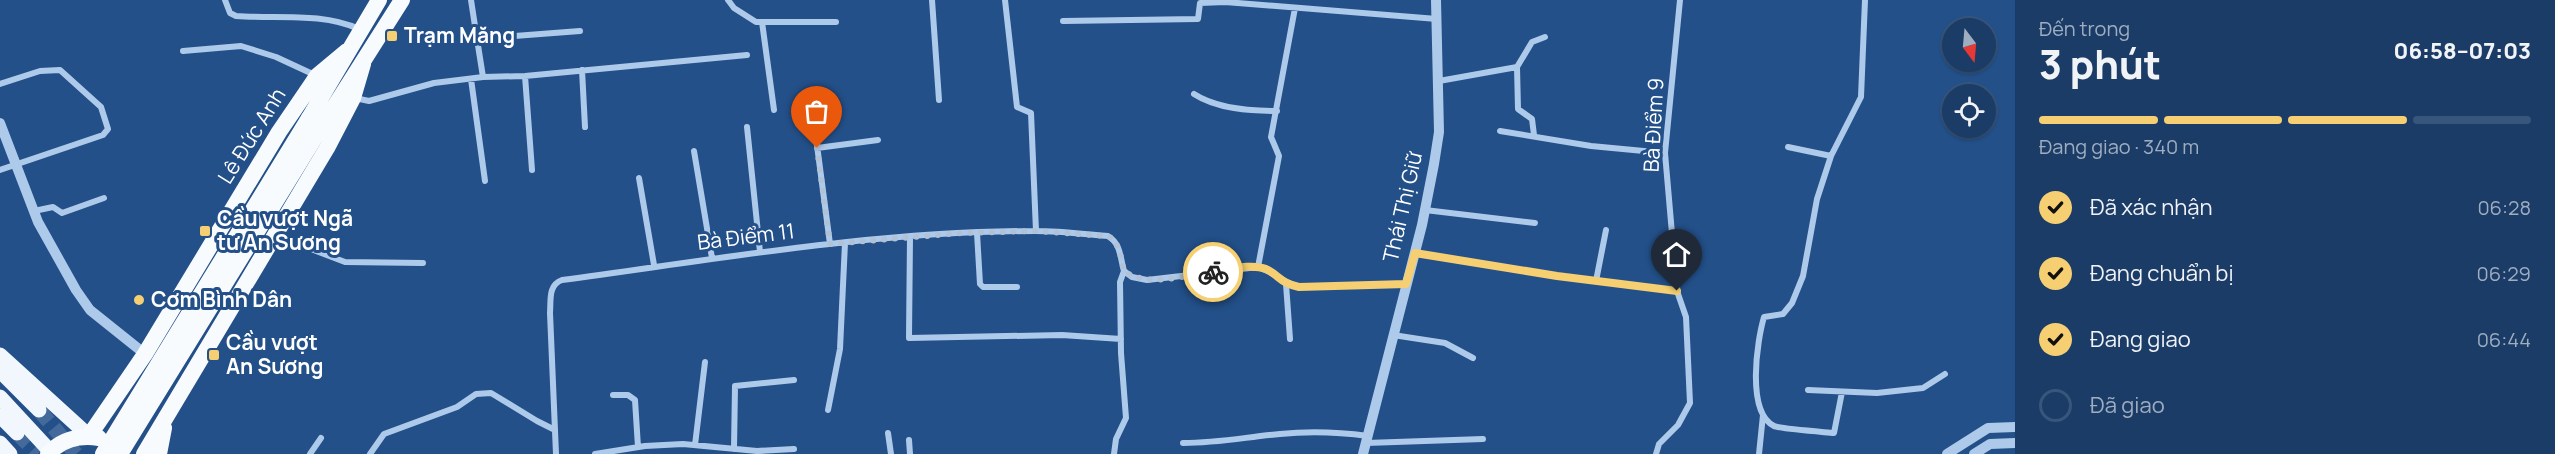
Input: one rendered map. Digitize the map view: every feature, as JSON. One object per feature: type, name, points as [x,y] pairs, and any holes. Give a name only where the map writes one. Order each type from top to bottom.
[{"type":"highway","name":"Lê Đức Anh","points":[[315,122],[347,51],[379,0]]},
{"type":"highway","points":[[103,454],[315,122],[363,64],[402,0]]},
{"type":"highway","name":"Lê Đức Anh","points":[[89,436],[145,354],[279,132],[318,76],[347,51]]},
{"type":"highway","points":[[144,454],[327,148],[353,98],[363,64]]},
{"type":"highway","points":[[120,454],[315,122]]},
{"type":"highway","points":[[127,381],[132,390],[142,398],[154,405],[171,407]]},
{"type":"highway","points":[[159,454],[171,407]]},
{"type":"highway","points":[[170,454],[177,422],[171,407]]},
{"type":"highway","points":[[49,453],[62,443],[89,436],[117,445],[127,454]]},
{"type":"main road","points":[[0,355],[89,436]]},
{"type":"main road","points":[[0,371],[39,410]]},
{"type":"main road","points":[[0,397],[49,453]]},
{"type":"main road","points":[[0,416],[17,433]]},
{"type":"main road","points":[[0,443],[10,454]]},
{"type":"street","points":[[226,0],[230,13],[236,16],[304,17],[341,21],[360,30]]},
{"type":"street","points":[[471,0],[483,77]]},
{"type":"street","points":[[728,0],[734,8],[756,22],[836,22]]},
{"type":"street","points":[[932,0],[939,100]]},
{"type":"street","points":[[1005,0],[1017,107],[1031,113],[1036,231]]},
{"type":"street","name":"Thái Thị Giữ","points":[[1366,444],[1415,253],[1439,132],[1436,0]]},
{"type":"street","name":"Bà Điểm 9","points":[[1656,454],[1659,444],[1678,425],[1690,403],[1686,317],[1677,291],[1665,153],[1680,0]]},
{"type":"street","points":[[1759,454],[1763,415],[1757,388],[1757,342],[1764,317],[1783,314],[1792,303],[1803,276],[1817,199],[1831,156],[1861,97],[1865,0]]},
{"type":"street","points":[[1064,21],[1198,20],[1200,3],[1225,2],[1438,19]]},
{"type":"street","points":[[1258,267],[1279,156],[1271,137],[1295,8]]},
{"type":"street","points":[[762,22],[774,110]]},
{"type":"street","points":[[477,39],[580,31]]},
{"type":"street","points":[[1534,135],[1532,120],[1518,109],[1517,67],[1532,42],[1545,37]]},
{"type":"street","points":[[183,51],[241,46],[276,57],[318,76]]},
{"type":"street","points":[[353,98],[369,101],[434,84],[483,77],[525,76],[747,55]]},
{"type":"street","points":[[1439,81],[1517,67]]},
{"type":"street","points":[[0,84],[40,71],[60,70],[101,107],[108,129],[103,135],[0,170]]},
{"type":"street","points":[[582,70],[585,127]]},
{"type":"street","points":[[525,76],[532,170]]},
{"type":"street","points":[[471,79],[485,181]]},
{"type":"street","points":[[1194,94],[1207,102],[1257,111],[1277,111]]},
{"type":"street","points":[[813,115],[830,244]]},
{"type":"street","points":[[0,123],[2,136],[34,212],[76,290],[90,310],[145,354]]},
{"type":"street","points":[[747,127],[760,252]]},
{"type":"street","points":[[1500,131],[1591,146],[1665,153]]},
{"type":"street","points":[[817,148],[878,140]]},
{"type":"street","points":[[1788,147],[1831,156]]},
{"type":"street","points":[[694,151],[712,258]]},
{"type":"street","points":[[639,178],[654,265]]},
{"type":"street","points":[[34,212],[53,207],[62,213],[104,198]]},
{"type":"street","points":[[1425,210],[1535,223]]},
{"type":"street","points":[[1596,281],[1606,230]]},
{"type":"street","name":"Bà Điểm 11","points":[[556,454],[550,313],[551,290],[555,282],[654,265],[830,244],[910,237],[1036,231],[1108,236],[1115,240],[1119,247],[1124,271]]},
{"type":"street","points":[[977,233],[981,284],[983,286],[1017,287]]},
{"type":"street","points":[[274,235],[345,262],[423,263]]},
{"type":"street","points":[[910,237],[909,338],[1039,335],[1121,339]]},
{"type":"street","points":[[828,410],[840,349],[845,243]]},
{"type":"street","points":[[1415,253],[1677,291]]},
{"type":"street","points":[[1114,454],[1116,439],[1126,418],[1120,282],[1124,271],[1132,277],[1147,280],[1258,267],[1268,270],[1286,284],[1299,287],[1406,284]]},
{"type":"street","points":[[1286,284],[1290,339]]},
{"type":"street","points":[[1393,335],[1445,343],[1473,358]]},
{"type":"street","points":[[695,445],[705,362]]},
{"type":"street","points":[[1808,390],[1877,393],[1923,388],[1945,374]]},
{"type":"street","points":[[734,449],[735,386],[794,380]]},
{"type":"street","points":[[1763,415],[1774,426],[1834,433],[1842,392]]},
{"type":"street","points":[[370,454],[384,434],[457,407],[476,394],[491,393],[555,430]]},
{"type":"street","points":[[614,395],[628,395],[634,400],[638,447]]},
{"type":"street","points":[[1947,454],[1988,428],[2015,427]]},
{"type":"street","points":[[1184,443],[1215,443],[1280,434],[1333,432],[1366,444],[1483,439]]},
{"type":"street","points":[[888,433],[891,454]]},
{"type":"street","points":[[310,454],[321,438]]},
{"type":"street","points":[[909,440],[910,454]]},
{"type":"street","points":[[1974,454],[1990,444],[2015,443]]},
{"type":"street","points":[[666,445],[670,454]]},
{"type":"street","points":[[595,454],[666,445],[695,445],[757,451],[794,449]]},
{"type":"tunnel","points":[[39,410],[76,454]]},
{"type":"tunnel","points":[[17,433],[38,454]]},
{"type":"way so far","points":[[817,148],[830,244],[962,233],[1036,231],[1108,236],[1115,240],[1119,247],[1124,271],[1132,277],[1147,280],[1213,272]]},
{"type":"place","name":"Trạm Măng","points":[[392,36]]},
{"type":"place","name":"Cầu vượt Ngã tư An Sương","points":[[205,231]]},
{"type":"place","name":"Cơm Bình Dân","points":[[139,300]]},
{"type":"place","name":"Cầu vượt An Sương","points":[[214,355]]},
{"type":"route","points":[[1213,272],[1258,267],[1268,270],[1286,284],[1299,287],[1406,284],[1415,253],[1557,276],[1677,291]]}]
